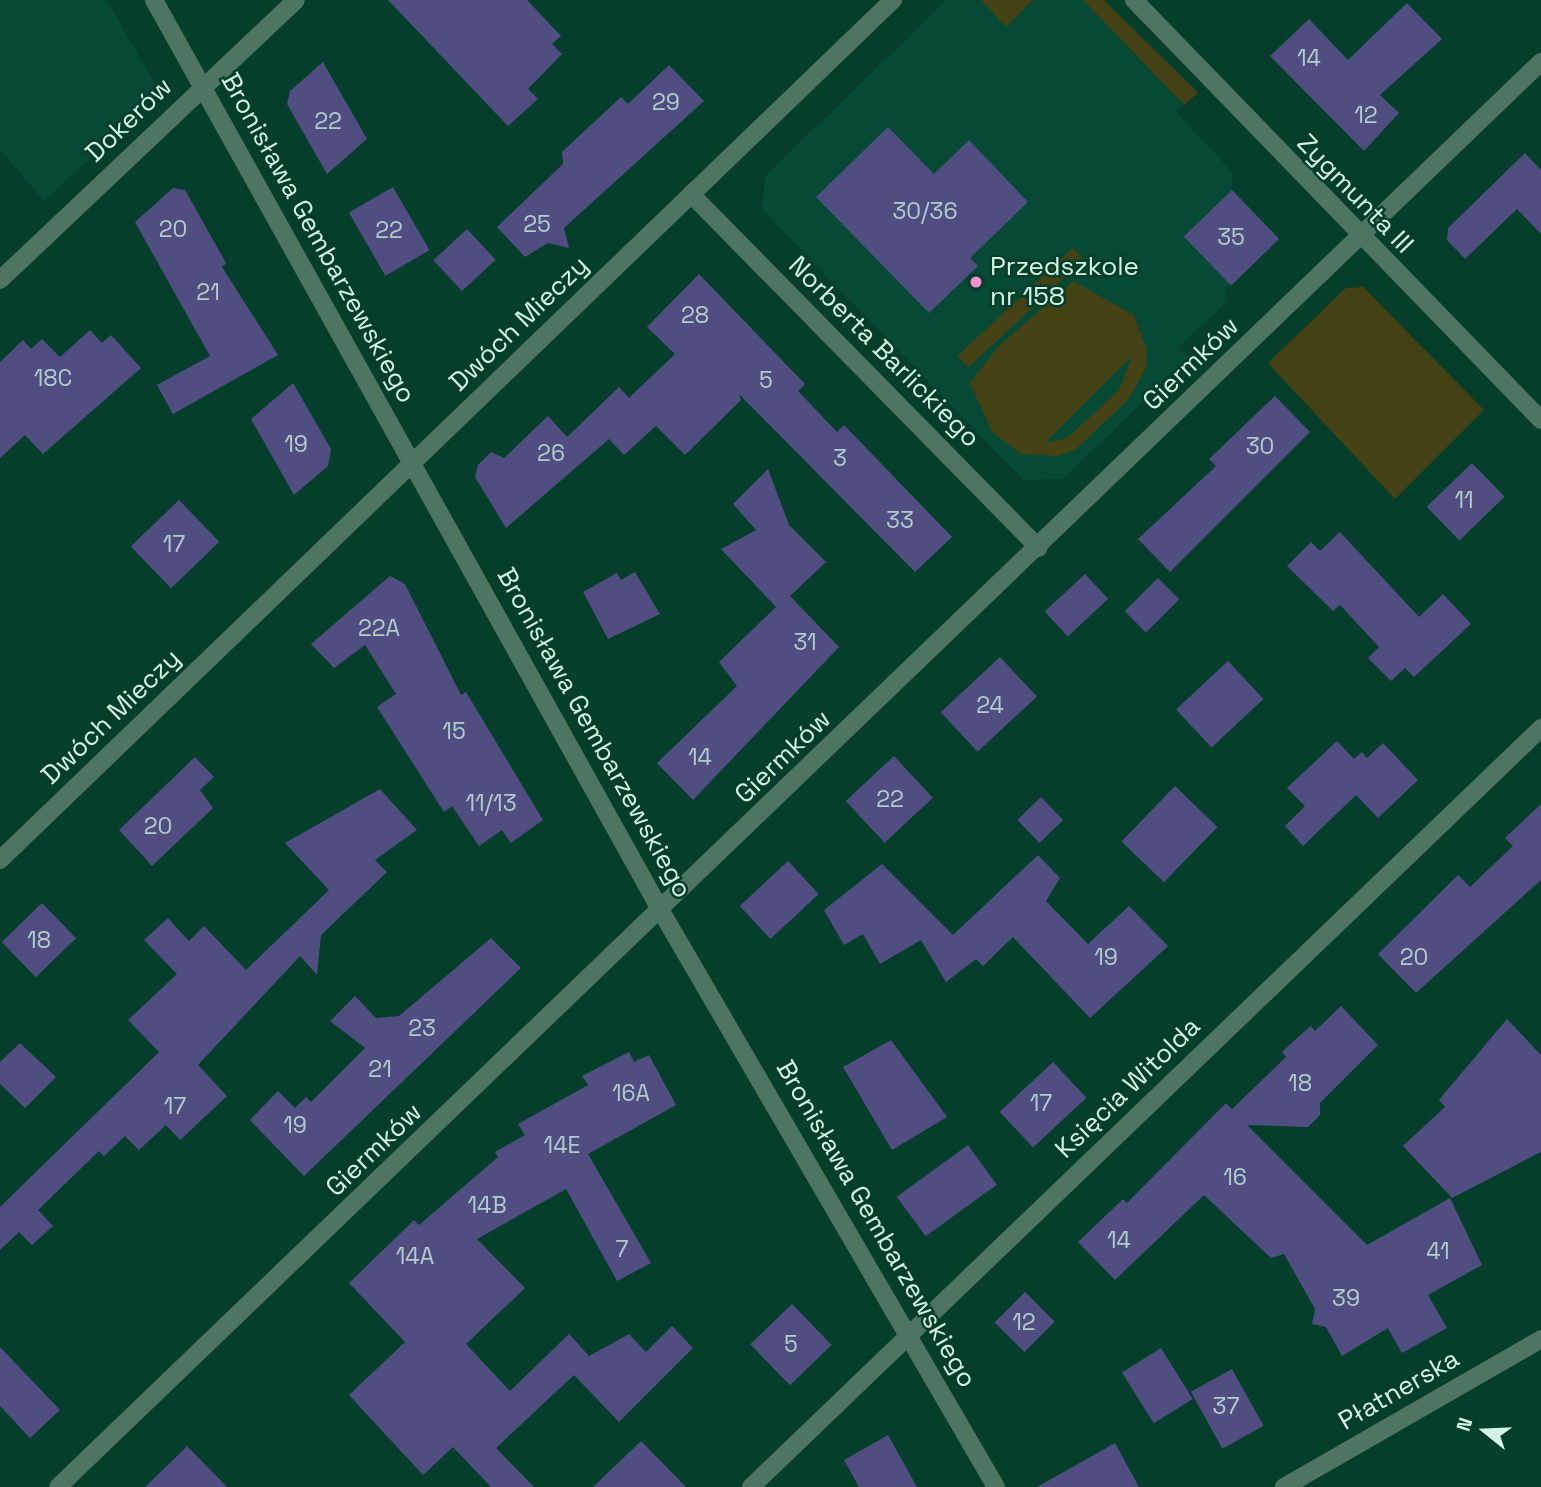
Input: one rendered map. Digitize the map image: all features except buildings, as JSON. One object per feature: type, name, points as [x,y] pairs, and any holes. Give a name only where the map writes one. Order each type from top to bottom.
[{"type":"street","name":"Bronisława Gembarzewskiego","points":[[154,0],[661,911],[911,1332],[996,1487]]},
{"type":"street","name":"Dokerów","points":[[0,280],[296,0]]},
{"type":"street","name":"Dwóch Mieczy","points":[[0,860],[414,465],[893,0]]},
{"type":"street","name":"Zygmunta III","points":[[1134,0],[1359,237],[1541,420]]},
{"type":"street","name":"Giermków","points":[[58,1487],[1039,548],[1541,62]]},
{"type":"street","name":"Norberta Barlickiego","points":[[691,194],[1039,548]]},
{"type":"street","name":"Księcia Witolda","points":[[751,1487],[1541,728]]},
{"type":"street","name":"Płatnerska","points":[[1284,1487],[1541,1339]]},
{"type":"shaded area","points":[[0,0],[107,0],[159,91],[44,202],[0,149]]},
{"type":"shaded area","name":"Przedszkole nr 158","points":[[947,0],[981,0],[1006,26],[1033,0],[1083,0],[1184,105],[1176,112],[1233,173],[1232,190],[1279,239],[1225,289],[1227,301],[1179,347],[1188,358],[1063,479],[1023,480],[762,209],[765,176]]},
{"type":"shaded area","points":[[981,0],[1033,0],[1006,27]]},
{"type":"shaded area","points":[[1083,0],[1104,0],[1198,93],[1184,105]]},
{"type":"shaded area","points":[[1073,248],[1084,260],[968,367],[957,356]]},
{"type":"shaded area","points":[[1073,281],[1134,315],[1147,350],[1146,368],[1128,400],[1075,450],[1058,456],[1021,454],[992,432],[970,383],[998,347]],"holes":[[[1132,356],[1119,390],[1067,438],[1045,443]]]},
{"type":"shaded area","points":[[1363,287],[1484,410],[1395,499],[1268,363],[1346,288]]},
{"type":"place","name":"Przedszkole nr 158","points":[[976,282]]}]
